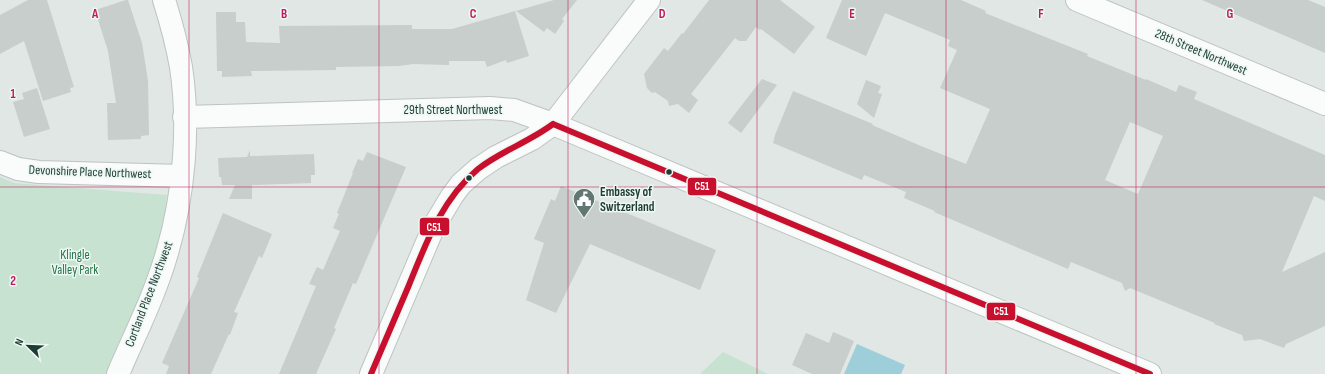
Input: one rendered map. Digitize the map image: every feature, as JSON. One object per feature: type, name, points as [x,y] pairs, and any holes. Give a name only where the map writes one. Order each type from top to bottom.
[{"type":"street","name":"Cortland Place Northwest","points":[[118,374],[151,298],[167,254],[176,216],[182,176],[184,117],[181,67],[164,0]]},
{"type":"street","points":[[371,374],[434,226],[452,196],[461,184],[478,169],[496,157],[532,139],[553,124],[648,0]]},
{"type":"street","name":"28th Street Northwest","points":[[1078,0],[1325,104]]},
{"type":"street","name":"29th Street Northwest","points":[[184,117],[490,108],[514,110],[553,124],[1150,374]]},
{"type":"street","name":"Devonshire Place Northwest","points":[[0,162],[18,169],[40,172],[182,176]]},
{"type":"green space","name":"Klingle Valley Park","points":[[0,177],[14,183],[167,195],[161,245],[109,374],[0,374]]},
{"type":"green space","points":[[723,352],[768,374],[700,374]]},
{"type":"water","points":[[857,344],[905,365],[901,374],[844,374]]},
{"type":"building","points":[[28,0],[47,0],[74,87],[70,88],[71,92],[43,101],[24,41],[0,54],[0,15]]},
{"type":"building","points":[[128,0],[142,43],[148,81],[149,135],[141,136],[141,139],[108,140],[107,103],[116,103],[108,51],[95,10]]},
{"type":"building","points":[[554,0],[577,0],[562,19],[564,21],[555,34],[547,28],[544,32],[516,11]]},
{"type":"building","points":[[709,0],[780,0],[815,27],[794,54],[761,29],[760,30],[756,27],[746,41],[739,41],[735,38],[691,94],[698,100],[689,113],[678,104],[669,106],[668,101],[655,92],[652,93],[647,88],[644,74],[664,48],[668,51],[682,33],[683,34]]},
{"type":"building","points":[[842,0],[961,0],[986,11],[985,13],[1088,54],[1087,56],[1176,92],[1179,85],[1197,92],[1194,99],[1325,155],[1325,201],[1314,196],[1282,272],[1325,252],[1325,326],[1286,344],[1284,348],[1260,339],[1244,341],[1242,335],[1214,324],[1215,323],[1130,288],[1125,291],[1122,283],[1071,262],[1068,269],[934,212],[935,211],[904,198],[906,192],[864,175],[862,180],[773,143],[793,91],[966,164],[990,109],[940,88],[957,50],[948,46],[950,40],[885,13],[866,56],[826,38]],"holes":[[[1130,122],[1163,136],[1138,194],[1105,180]]]},
{"type":"building","points":[[1202,0],[1308,0],[1325,7],[1325,53]]},
{"type":"building","points":[[515,11],[529,56],[507,63],[506,60],[487,67],[485,61],[449,61],[449,65],[413,64],[399,66],[336,67],[336,70],[251,71],[252,76],[222,77],[222,71],[217,71],[216,12],[236,12],[236,22],[245,22],[246,42],[280,43],[279,26],[412,25],[412,29],[452,29]]},
{"type":"building","points":[[762,79],[777,85],[741,133],[728,123]]},
{"type":"building","points":[[866,80],[881,86],[878,93],[882,94],[874,118],[857,104]]},
{"type":"building","points":[[37,88],[50,129],[24,137],[13,102],[24,99],[22,93]]},
{"type":"building","points":[[250,150],[250,156],[314,154],[315,175],[311,175],[311,183],[252,185],[252,199],[229,199],[235,185],[222,185],[221,177],[219,177],[218,158],[247,157]]},
{"type":"building","points":[[367,152],[406,167],[356,284],[353,283],[334,328],[336,329],[316,374],[279,374],[316,286],[309,284],[317,267],[323,270],[340,231],[333,228],[352,173],[358,159],[363,161]]},
{"type":"building","points":[[561,186],[716,250],[700,290],[590,244],[556,313],[526,300],[544,243],[534,239],[551,199],[555,201]]},
{"type":"building","points":[[223,213],[272,234],[262,258],[259,256],[234,312],[238,313],[230,335],[229,334],[211,374],[166,374],[169,366],[162,363],[199,278],[197,277]]},
{"type":"building","points":[[833,332],[854,341],[840,374],[812,374],[792,365],[806,333],[829,343]]},
{"type":"transit line","name":"C51","points":[[553,124],[1150,374]]},
{"type":"transit line","name":"C51","points":[[371,374],[436,222],[454,194],[478,169],[553,124]]},
{"type":"place","name":"Embassy of Switzerland","points":[[584,218]]}]
